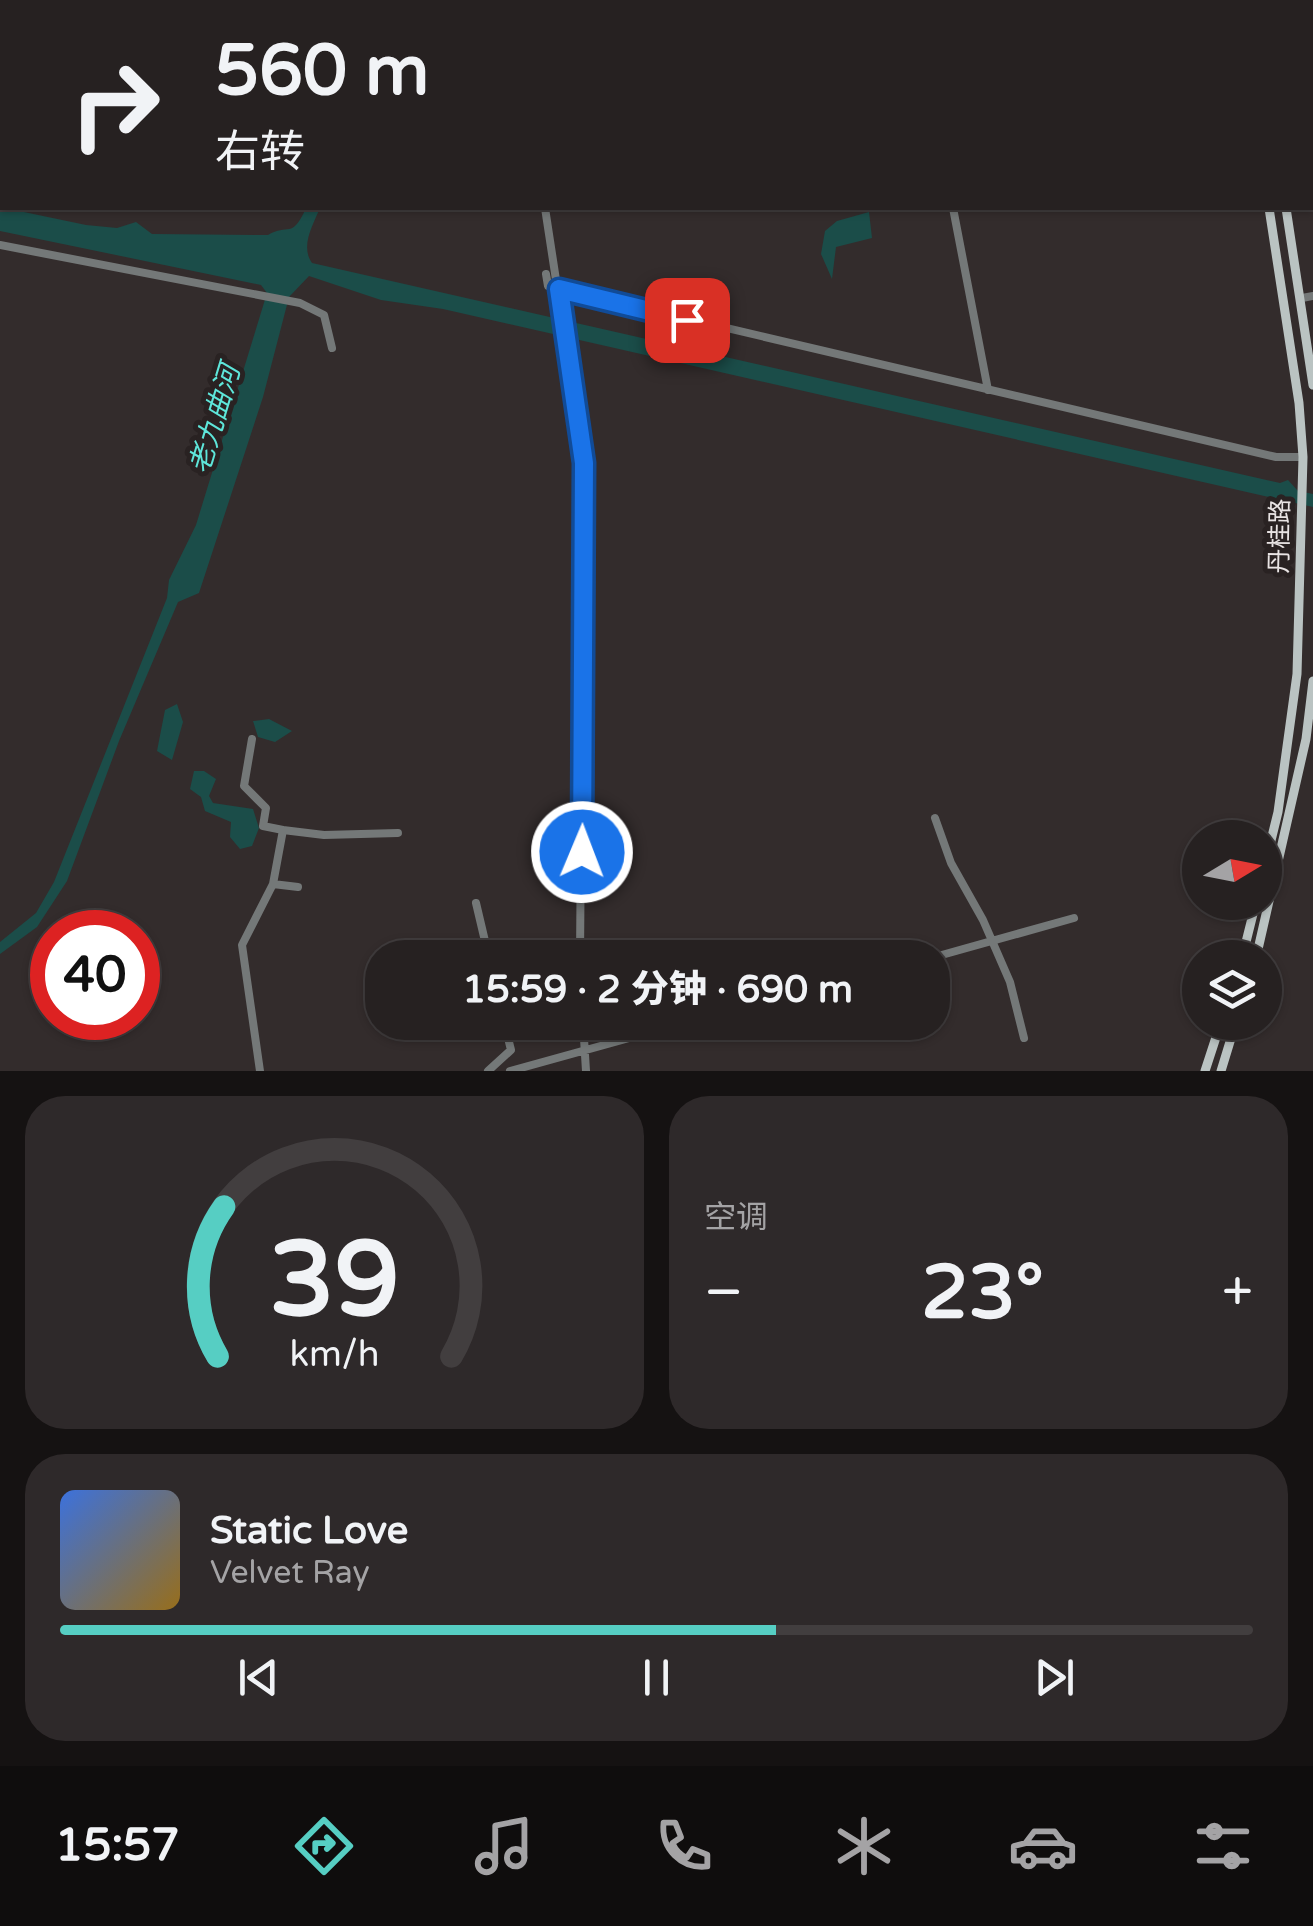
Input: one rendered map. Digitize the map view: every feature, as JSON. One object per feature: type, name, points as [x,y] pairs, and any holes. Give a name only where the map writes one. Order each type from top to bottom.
[{"type":"main road","name":"丹桂路","points":[[1269,210],[1297,386],[1302,457],[1297,674],[1276,820]]},
{"type":"main road","points":[[1286,210],[1308,297],[1313,384]]},
{"type":"main road","points":[[1260,940],[1299,775],[1313,681]]},
{"type":"main road","points":[[1205,1071],[1214,1040]]},
{"type":"main road","points":[[1221,1071],[1230,1040]]},
{"type":"street","points":[[545,210],[576,390],[584,463],[580,940]]},
{"type":"street","points":[[953,210],[988,390]]},
{"type":"street","points":[[0,245],[291,301],[324,315],[332,348]]},
{"type":"street","points":[[546,274],[548,286],[559,289],[1276,457],[1302,457]]},
{"type":"street","points":[[252,739],[244,786],[266,808],[263,826],[324,835],[398,832]]},
{"type":"street","points":[[935,818],[951,863],[983,920],[1010,982],[1024,1038]]},
{"type":"street","points":[[260,1071],[242,945],[273,884],[283,830]]},
{"type":"street","points":[[273,884],[298,887]]},
{"type":"street","points":[[476,903],[485,940]]},
{"type":"street","points":[[950,953],[1074,918]]},
{"type":"street","points":[[488,1071],[510,1050],[508,1040]]},
{"type":"street","points":[[584,1040],[586,1071]]},
{"type":"street","points":[[510,1071],[621,1040]]},
{"type":"water","points":[[0,210],[117,228],[136,222],[152,234],[268,235],[293,227],[305,210],[319,210],[307,243],[312,263],[1280,483],[1288,480],[1298,491],[1313,494],[1313,507],[443,309],[381,300],[309,276],[289,297],[263,397],[199,593],[178,602],[119,741],[67,881],[48,910],[38,910],[54,882],[167,598],[169,580],[196,525],[267,293],[261,285],[0,231]]},
{"type":"water","points":[[869,212],[872,238],[836,247],[832,279],[821,254],[825,231],[837,221]]},
{"type":"water","points":[[177,704],[183,722],[172,760],[157,751],[165,710]]},
{"type":"water","points":[[269,719],[292,731],[275,742],[258,737],[253,721]]},
{"type":"water","points":[[194,771],[204,771],[216,779],[209,796],[213,803],[253,809],[259,828],[252,846],[240,849],[230,837],[231,822],[205,811],[201,797],[190,789]]},
{"type":"water","points":[[30,918],[30,932],[0,954],[0,942]]},
{"type":"route","points":[[582,852],[584,463],[559,289],[687,320]]},
{"type":"water label","name":"老九曲河","points":[[214,419]]}]
